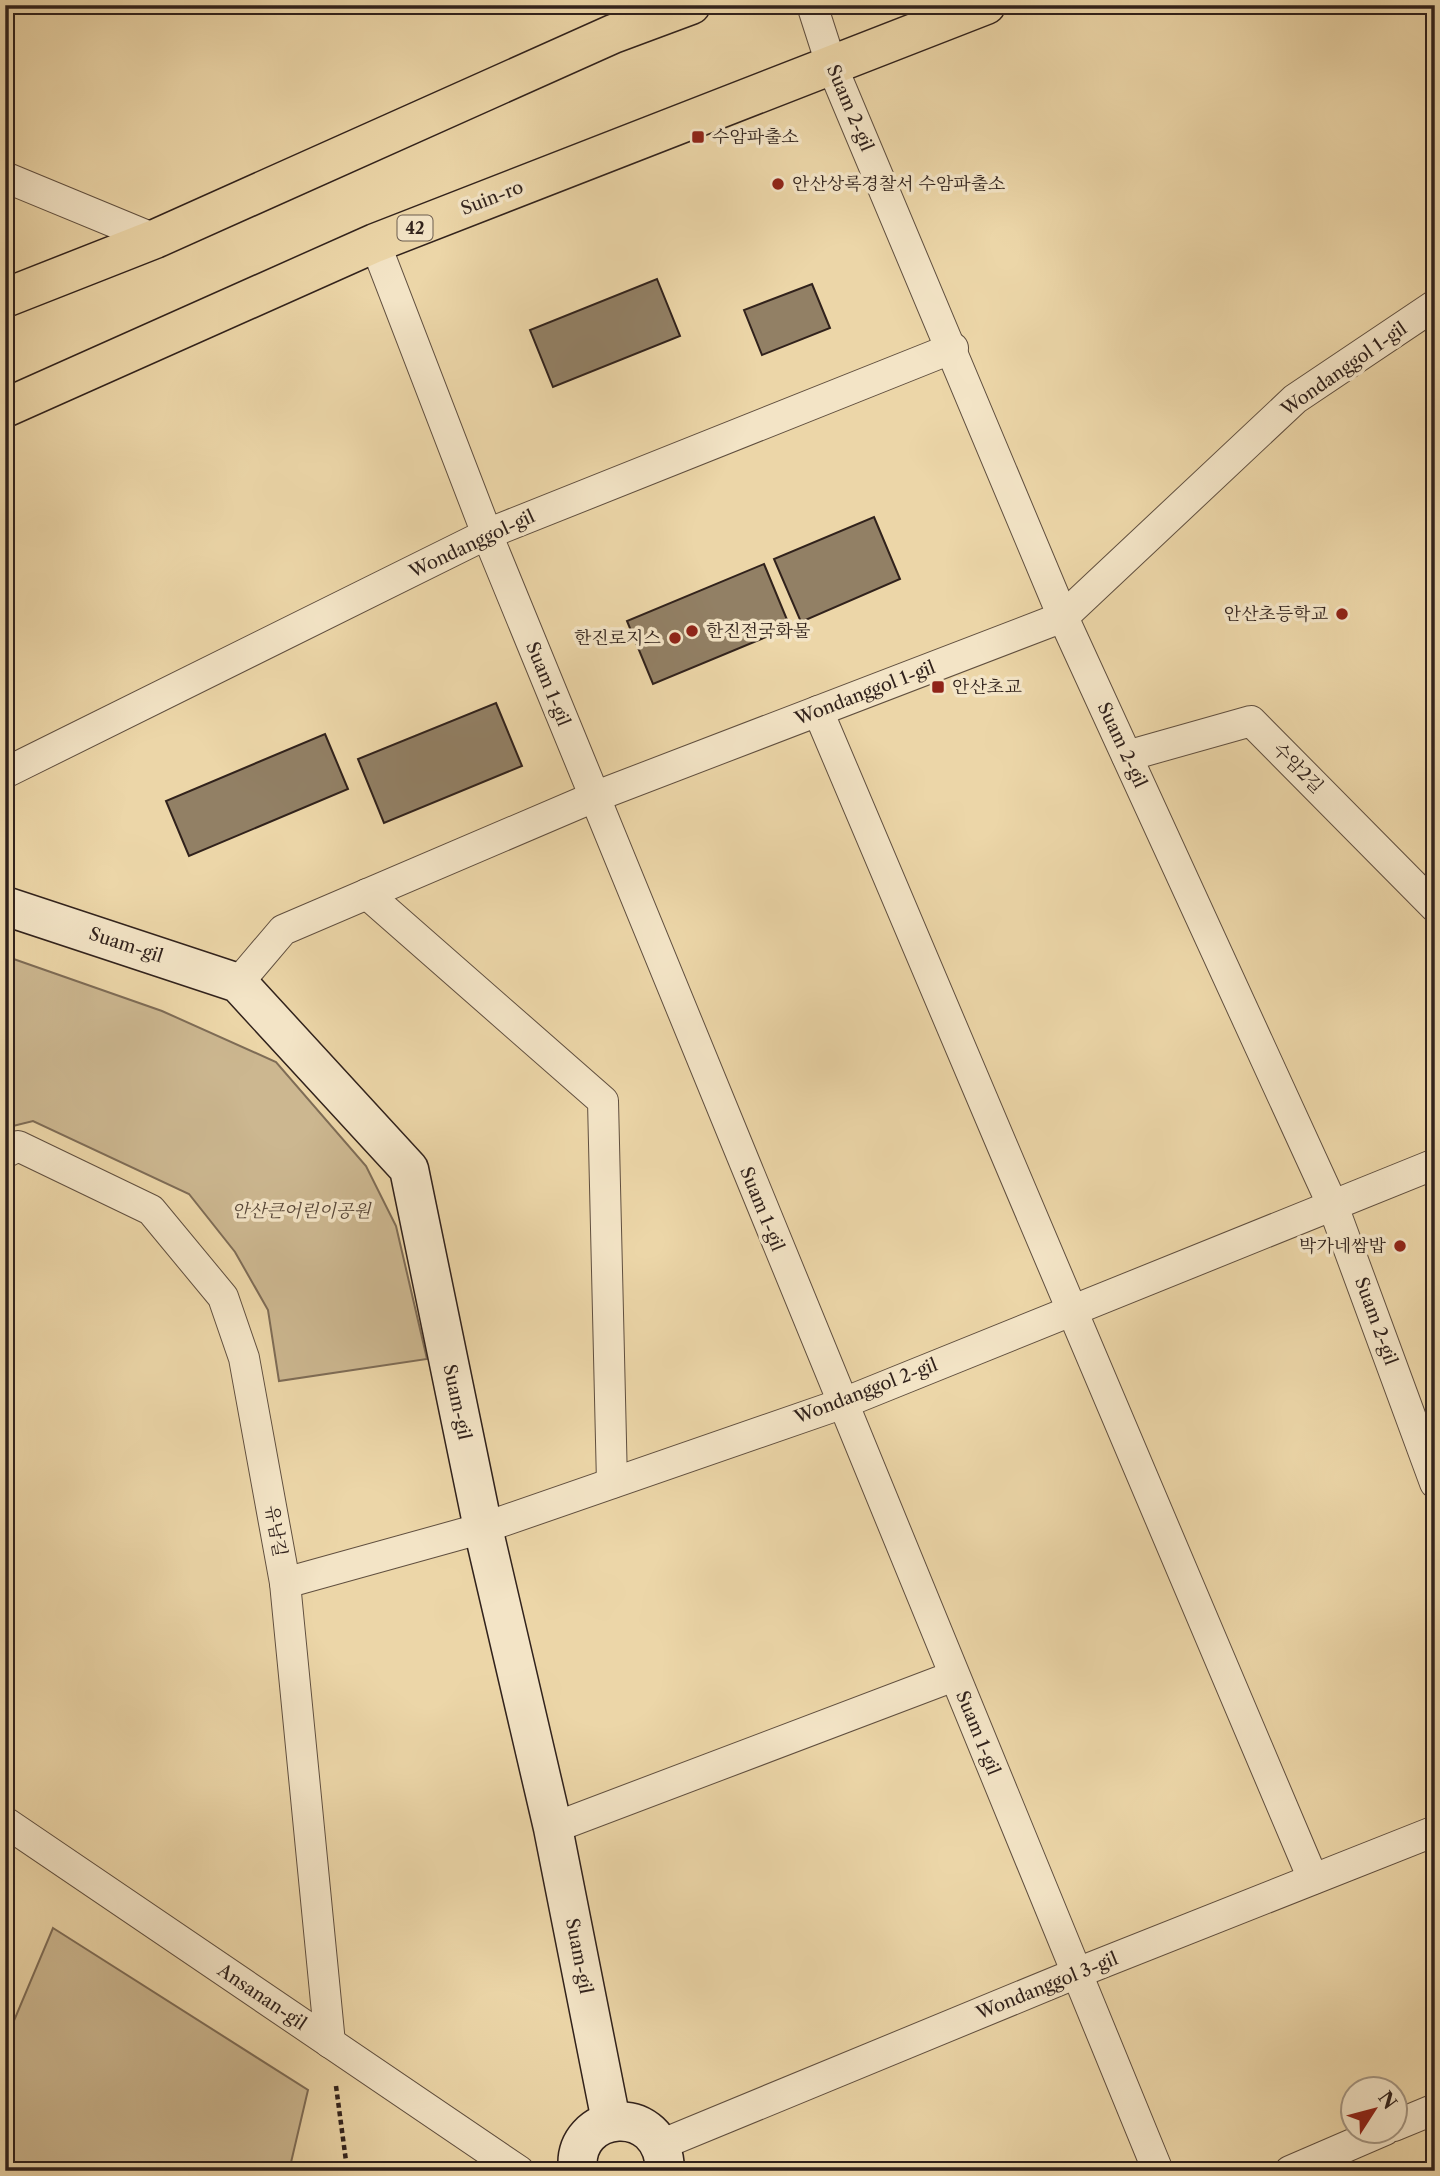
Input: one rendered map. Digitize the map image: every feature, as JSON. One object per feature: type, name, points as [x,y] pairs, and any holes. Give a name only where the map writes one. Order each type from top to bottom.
[{"type":"main road","points":[[5,298],[155,239],[614,34],[691,5]]},
{"type":"main road","name":"Suin-ro","points":[[5,408],[375,243],[986,5]]},
{"type":"street","name":"Suam 2-gil","points":[[812,5],[831,64],[953,348],[1063,617],[1334,1206],[1434,1477]]},
{"type":"street","points":[[5,177],[155,239]]},
{"type":"street","name":"Suam 1-gil","points":[[375,243],[487,534],[841,1404],[1158,2171]]},
{"type":"street","name":"Wondanggol 1-gil","points":[[238,983],[283,930],[594,797],[1063,617],[1295,399],[1435,305]]},
{"type":"street","name":"Wondanggol-gil","points":[[5,773],[487,534],[953,348]]},
{"type":"street","points":[[818,711],[1313,1879]]},
{"type":"street","name":"수암2길","points":[[1127,755],[1251,721],[1435,907]]},
{"type":"street","points":[[367,894],[603,1101],[612,1483]]},
{"type":"street","name":"Suam-gil","points":[[5,905],[238,983],[409,1169],[483,1528],[553,1828],[611,2121]]},
{"type":"street","name":"유남길","points":[[5,1153],[18,1146],[151,1210],[223,1297],[244,1358],[285,1583],[330,2043]]},
{"type":"street","name":"Wondanggol 2-gil","points":[[285,1583],[483,1528],[841,1404],[1435,1164]]},
{"type":"street","points":[[553,1828],[954,1676]]},
{"type":"street","name":"Ansanan-gil","points":[[5,1822],[519,2171]]},
{"type":"street","name":"Wondanggol 3-gil","points":[[662,2158],[1077,1973],[1435,1831]]},
{"type":"street","points":[[1408,2120],[1435,2109]]},
{"type":"street","points":[[578,2171],[580,2149],[587,2136],[611,2121],[626,2120],[640,2124],[652,2133],[662,2158]]},
{"type":"street","points":[[1290,2171],[1353,2144]]},
{"type":"path","points":[[330,2043],[346,2161],[342,2171]]},
{"type":"green space","name":"안산큰어린이공원","points":[[5,956],[162,1011],[276,1062],[366,1166],[396,1226],[427,1359],[279,1381],[268,1310],[235,1252],[189,1194],[33,1121],[5,1128]]},
{"type":"green space","points":[[53,1928],[308,2090],[289,2171],[5,2171],[5,2042]]},
{"type":"building","points":[[657,279],[680,336],[553,387],[530,330]]},
{"type":"building","points":[[812,284],[830,328],[762,355],[744,310]]},
{"type":"building","points":[[874,517],[900,579],[801,622],[774,559]]},
{"type":"building","points":[[764,564],[790,627],[653,684],[627,621]]},
{"type":"building","points":[[496,703],[522,766],[384,823],[358,759]]},
{"type":"building","points":[[325,734],[348,789],[189,856],[166,801]]},
{"type":"place","name":"수암파출소","points":[[698,137]]},
{"type":"place","name":"안산상록경찰서 수암파출소","points":[[778,184]]},
{"type":"place","name":"안산초등학교","points":[[1342,614]]},
{"type":"place","name":"한진전국화물","points":[[692,631]]},
{"type":"place","name":"한진로지스","points":[[675,638]]},
{"type":"place","name":"안산초교","points":[[938,687]]},
{"type":"place","name":"박가네쌈밥","points":[[1400,1246]]}]
